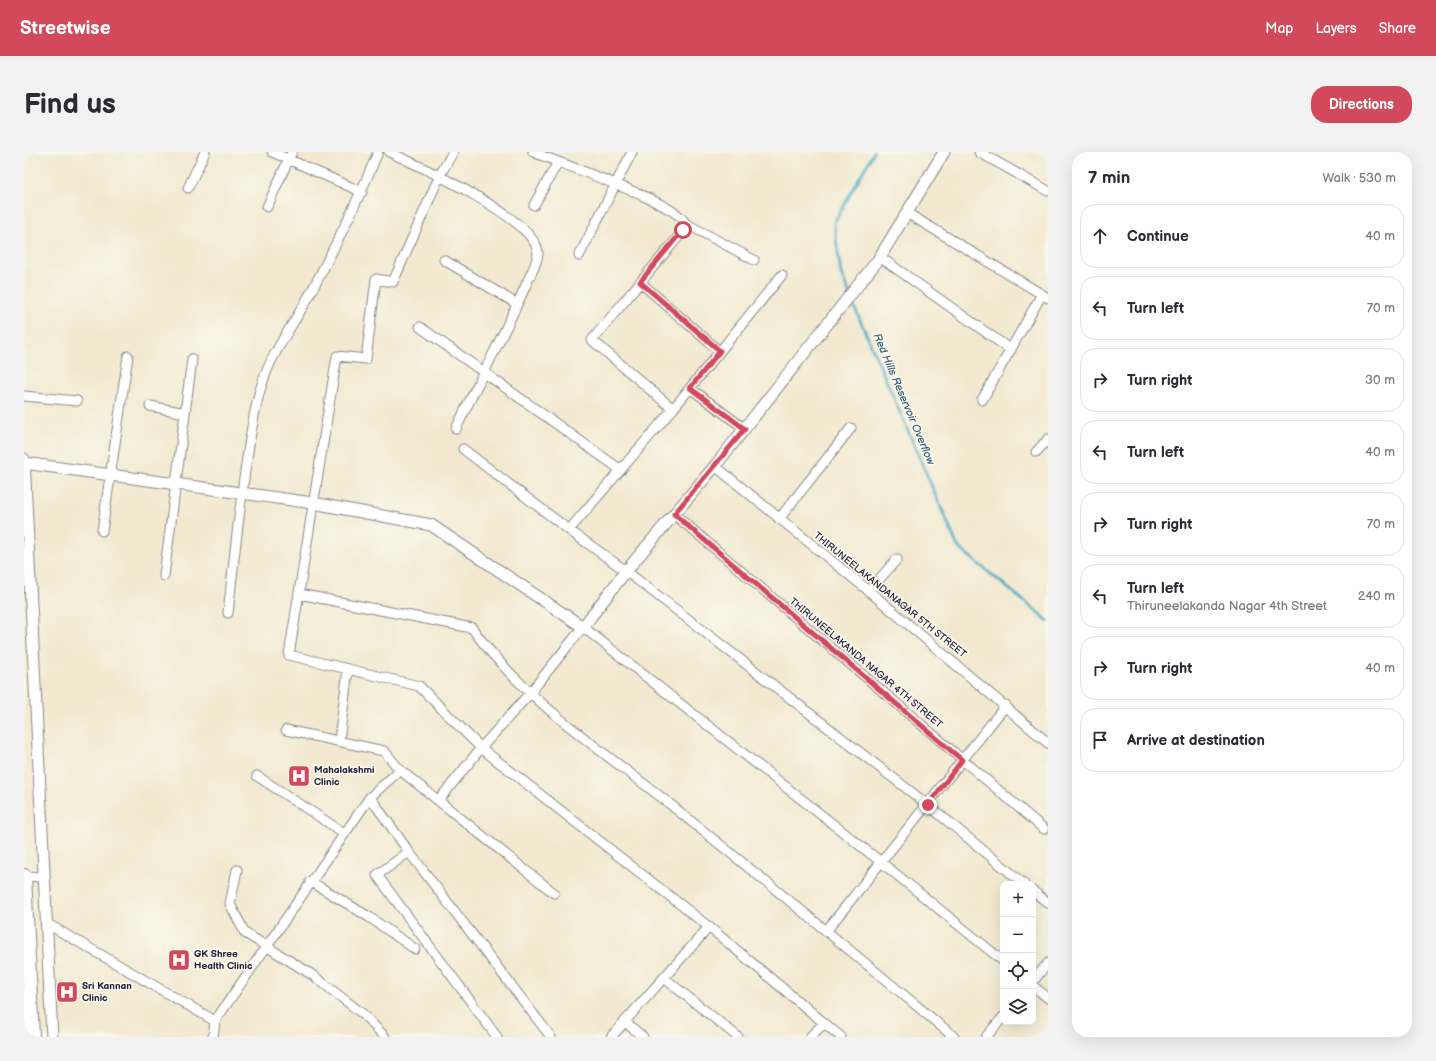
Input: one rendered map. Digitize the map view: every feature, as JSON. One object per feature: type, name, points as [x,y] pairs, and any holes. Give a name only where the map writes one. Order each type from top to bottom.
[{"type":"highway","points":[[24,876],[32,1037]]},
{"type":"street","points":[[188,188],[205,152]]},
{"type":"street","points":[[272,152],[291,156],[362,192]]},
{"type":"street","points":[[228,613],[241,493],[254,413],[262,383],[275,353],[309,296],[362,192],[378,152]]},
{"type":"street","points":[[389,152],[440,175],[516,221],[534,241],[538,253],[517,304],[456,429]]},
{"type":"street","points":[[453,152],[440,175],[393,282],[376,279],[366,359],[337,356],[289,656],[419,686],[481,748],[709,927],[841,1037]]},
{"type":"street","points":[[534,152],[614,184],[670,209],[683,218],[685,223],[754,260]]},
{"type":"street","points":[[580,256],[614,184],[632,152]]},
{"type":"street","points":[[439,800],[481,748],[530,693],[626,571],[715,466],[879,259],[944,152]]},
{"type":"street","points":[[979,152],[1048,191]]},
{"type":"street","points":[[267,207],[291,156]]},
{"type":"street","points":[[534,205],[558,162]]},
{"type":"street","points":[[907,214],[1045,296],[982,400]]},
{"type":"street","points":[[673,409],[592,340],[679,236],[685,223]]},
{"type":"street","points":[[879,259],[1011,350]]},
{"type":"street","points":[[444,260],[517,304]]},
{"type":"street","points":[[569,530],[673,409],[782,275]]},
{"type":"street","points":[[640,282],[720,351]]},
{"type":"street","points":[[420,327],[484,371],[621,470]]},
{"type":"street","points":[[102,531],[128,356]]},
{"type":"street","points":[[164,576],[192,359]]},
{"type":"street","points":[[690,388],[745,429]]},
{"type":"street","points":[[24,396],[77,401]]},
{"type":"street","points":[[150,406],[185,412]]},
{"type":"street","points":[[780,519],[851,428]]},
{"type":"street","points":[[1036,452],[1048,439]]},
{"type":"street","points":[[463,449],[569,530],[626,571],[928,805],[1020,881]]},
{"type":"street","points":[[24,459],[52,1037]]},
{"type":"street","points":[[24,462],[313,503],[431,525],[583,626],[881,862],[1000,959]]},
{"type":"street","name":"THIRUNEELAKANDANAGAR 5TH STREET","points":[[715,466],[869,591],[1006,705],[1048,743]]},
{"type":"street","name":"THIRUNEELAKANDA NAGAR 4TH STREET","points":[[674,514],[1044,829]]},
{"type":"street","points":[[869,591],[897,559]]},
{"type":"street","points":[[299,594],[472,628],[484,644],[530,693],[827,930],[954,1037]]},
{"type":"street","points":[[339,741],[348,669]]},
{"type":"street","points":[[827,930],[928,805],[1006,705]]},
{"type":"street","points":[[286,730],[384,751],[400,770],[554,892]]},
{"type":"street","points":[[213,1037],[215,1021],[310,881],[370,797],[400,770]]},
{"type":"street","points":[[257,776],[344,833]]},
{"type":"street","points":[[370,797],[409,852],[551,1037]]},
{"type":"street","points":[[409,852],[377,875],[497,1037]]},
{"type":"street","points":[[237,870],[230,904],[245,933],[314,976],[364,1015],[385,1037]]},
{"type":"street","points":[[24,876],[44,877]]},
{"type":"street","points":[[310,881],[369,917],[415,949]]},
{"type":"street","points":[[1036,893],[1047,902]]},
{"type":"street","points":[[46,923],[215,1021]]},
{"type":"street","points":[[611,1037],[709,927]]},
{"type":"street","points":[[1036,978],[1048,964]]},
{"type":"street","points":[[664,978],[738,1037]]},
{"type":"street","points":[[1036,988],[1048,998]]},
{"type":"street","points":[[986,1037],[1000,1021]]},
{"type":"street","points":[[625,1022],[644,1037]]},
{"type":"street","points":[[810,1037],[824,1023]]},
{"type":"waterway","name":"Red Hills Reservoir Overflow","points":[[849,293],[841,274],[834,223],[874,152]]},
{"type":"waterway","name":"Red Hills Reservoir Overflow","points":[[851,299],[958,547],[1048,621]]},
{"type":"place","name":"Mahalakshmi Clinic","points":[[299,776]]},
{"type":"place","name":"GK Shree Health Clinic","points":[[179,960]]},
{"type":"place","name":"Sri Kannan Clinic","points":[[67,992]]},
{"type":"route","points":[[683,230],[640,282],[720,351],[690,388],[745,429],[674,514],[962,760],[928,805]]}]
